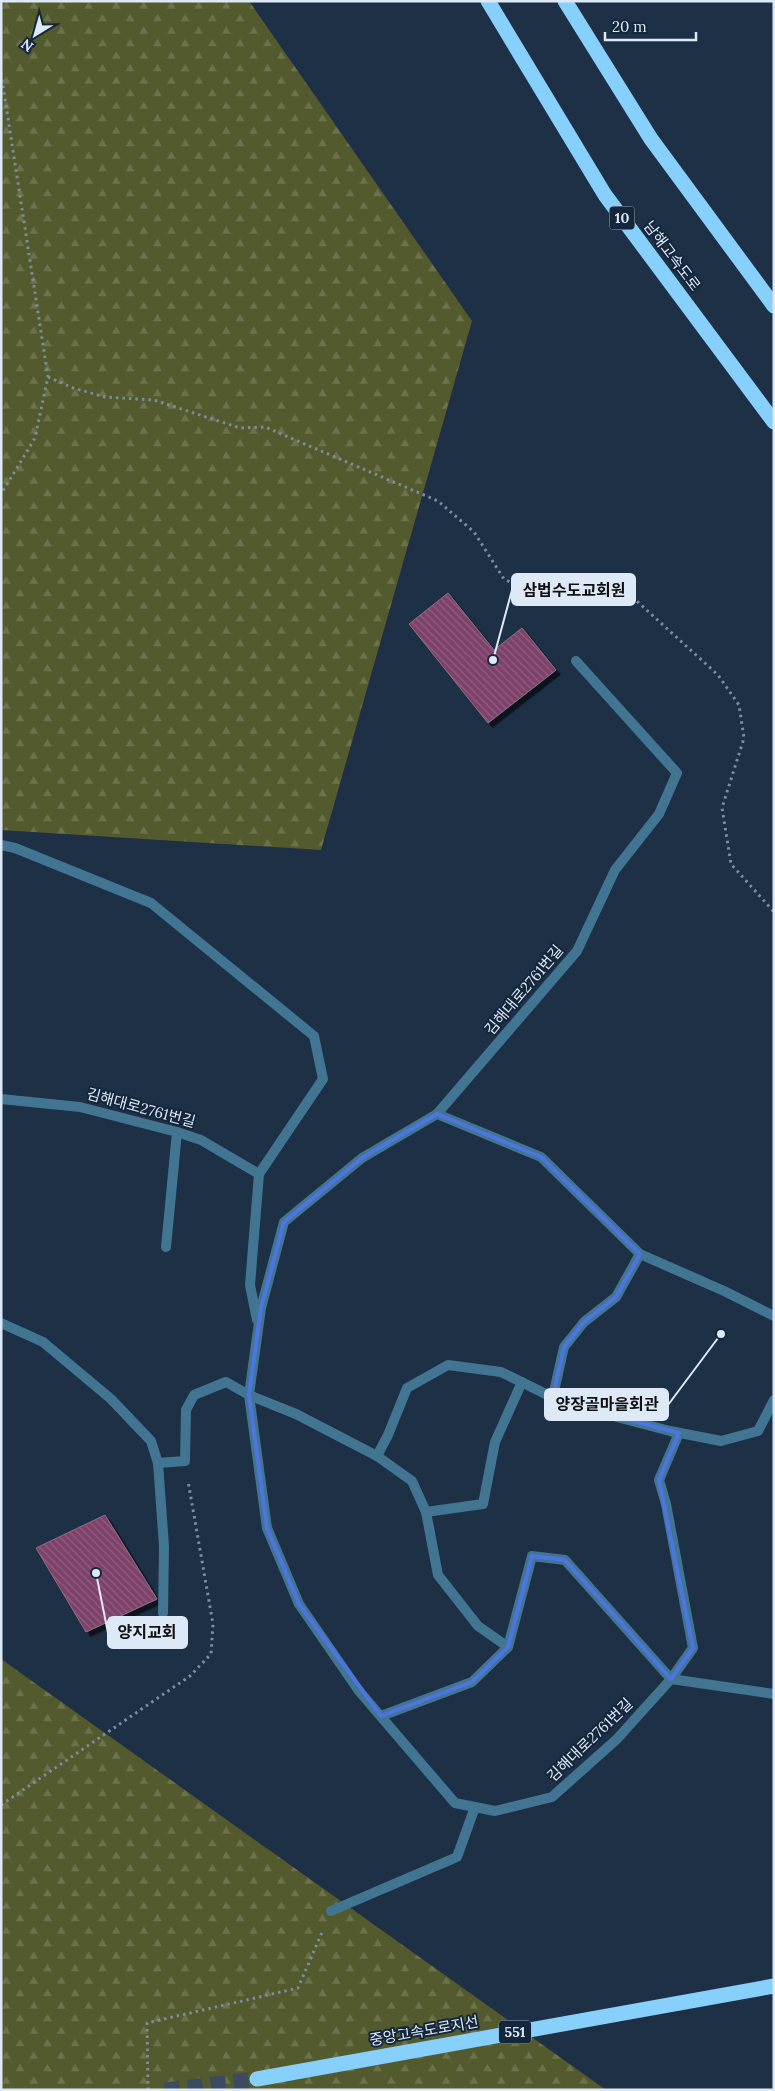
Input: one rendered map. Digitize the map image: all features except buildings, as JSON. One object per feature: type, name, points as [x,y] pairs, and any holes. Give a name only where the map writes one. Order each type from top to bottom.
[{"type":"highway","name":"남해고속도로","points":[[488,1],[605,195],[774,422]]},
{"type":"highway","points":[[564,1],[650,139],[774,306]]},
{"type":"highway","name":"중앙고속도로지선","points":[[257,2079],[774,1986]]},
{"type":"street","name":"김해대로2761번길","points":[[576,661],[677,772],[659,814],[615,870],[577,951],[437,1114],[362,1158],[284,1222],[261,1308],[249,1395],[267,1528],[299,1604],[359,1691],[455,1804],[495,1811],[552,1797],[617,1739],[671,1679],[693,1648],[666,1504],[659,1480],[679,1433]]},
{"type":"street","points":[[1,845],[15,848],[151,903],[314,1036],[323,1078],[259,1174]]},
{"type":"street","name":"김해대로2761번길","points":[[1,1099],[80,1107],[178,1132],[201,1140],[259,1174],[250,1285],[258,1328]]},
{"type":"street","points":[[437,1114],[541,1157],[640,1254],[724,1291],[774,1316]]},
{"type":"street","points":[[166,1247],[178,1132]]},
{"type":"street","points":[[553,1396],[564,1347],[584,1322],[616,1297],[640,1254]]},
{"type":"street","points":[[1,1323],[42,1342],[111,1399],[150,1441],[158,1462],[164,1546],[163,1613]]},
{"type":"street","points":[[377,1456],[388,1436],[407,1388],[448,1365],[501,1372],[564,1403],[679,1433],[722,1441],[758,1431],[774,1400]]},
{"type":"street","points":[[158,1462],[185,1461],[186,1410],[194,1395],[226,1382],[249,1395],[296,1414],[377,1456],[412,1481],[426,1512],[438,1575],[478,1626],[508,1647]]},
{"type":"street","points":[[426,1512],[483,1504],[495,1442],[522,1382]]},
{"type":"street","points":[[380,1716],[472,1682],[508,1647],[532,1556],[565,1560],[671,1679],[774,1694]]},
{"type":"street","points":[[331,1911],[457,1857],[475,1807]]},
{"type":"path","points":[[1,73],[48,377],[35,438],[1,494]]},
{"type":"path","points":[[48,377],[73,388],[105,398],[154,400],[240,428],[265,427],[438,501],[474,532],[504,579],[523,588],[598,583],[629,594],[718,675],[739,705],[744,738],[722,808],[730,864],[774,912]]},
{"type":"path","points":[[1,1805],[190,1676],[211,1654],[213,1624],[185,1461]]},
{"type":"path","points":[[148,2090],[147,2022],[298,1988],[331,1911]]},
{"type":"highlighted area","points":[[437,1114],[541,1157],[640,1254],[616,1297],[584,1322],[564,1347],[553,1396],[564,1403],[679,1433],[659,1480],[693,1648],[671,1679],[565,1560],[532,1556],[508,1647],[472,1682],[381,1716],[299,1604],[267,1528],[249,1395],[261,1308],[284,1222],[362,1158]]},
{"type":"green space","points":[[1,1],[249,1],[472,321],[321,850],[1,830]]},
{"type":"green space","points":[[1,1659],[606,2090],[1,2090]]},
{"type":"tunnel","points":[[165,2090],[257,2079]]},
{"type":"place","name":"삼법수도교회원","points":[[493,660]]},
{"type":"place","name":"양장골마을회관","points":[[721,1334]]},
{"type":"place","name":"양지교회","points":[[96,1573]]}]
